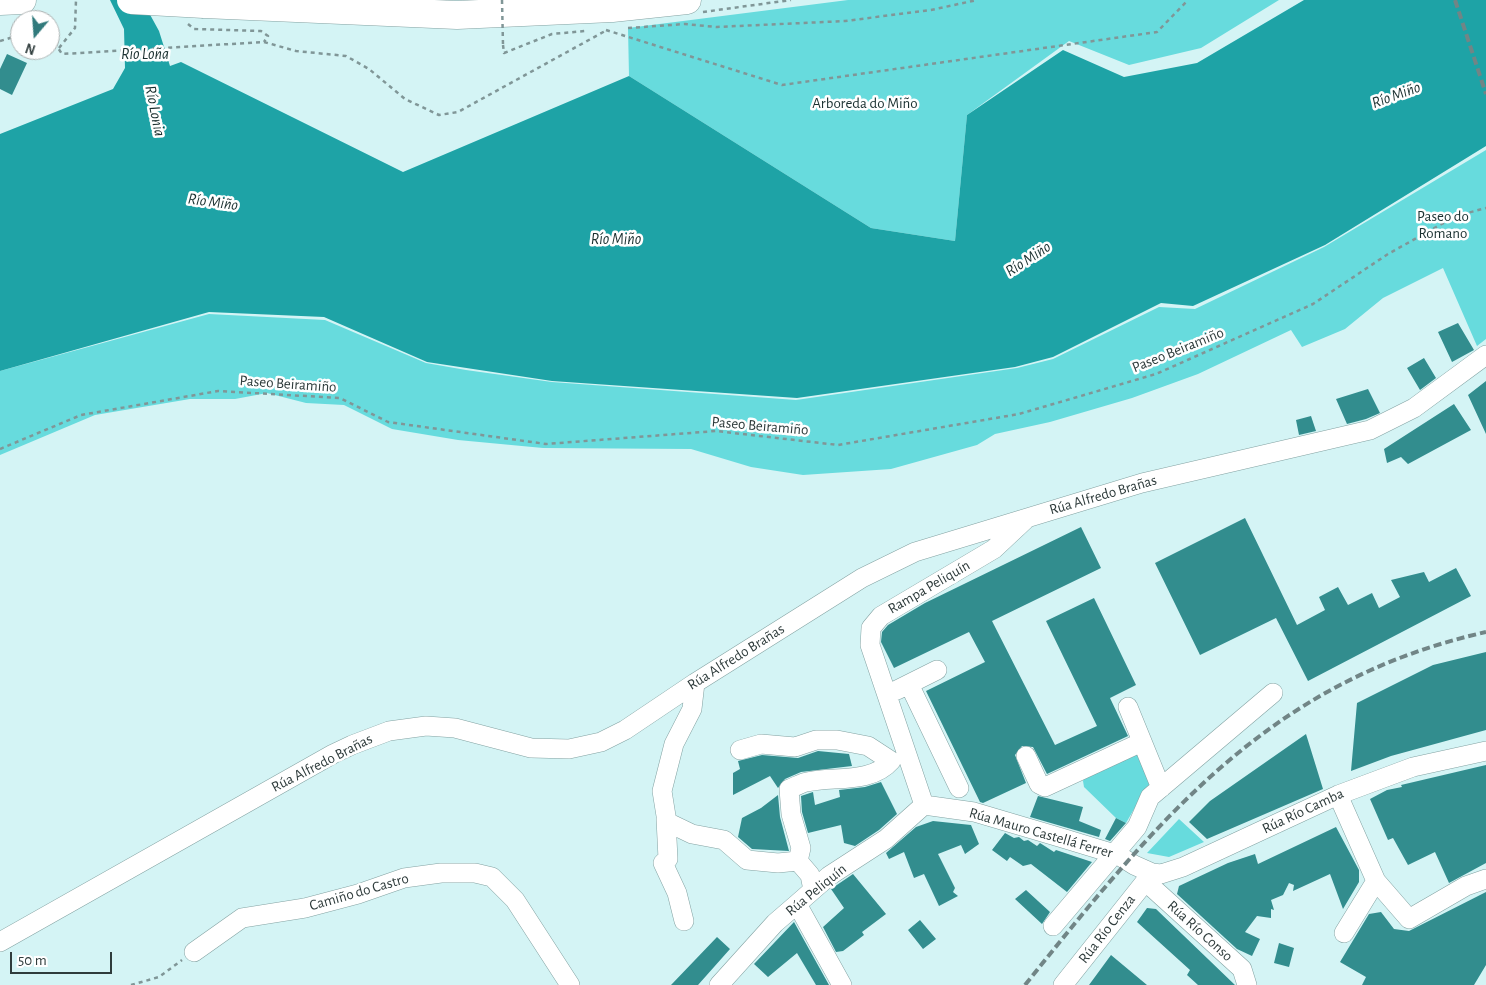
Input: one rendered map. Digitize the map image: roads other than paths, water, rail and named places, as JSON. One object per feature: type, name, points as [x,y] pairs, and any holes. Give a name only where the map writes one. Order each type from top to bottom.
[{"type":"highway","points":[[0,1],[22,0]]},
{"type":"highway","points":[[130,0],[457,15],[612,8],[687,0]]},
{"type":"street","name":"Rúa Alfredo Brañas","points":[[0,942],[333,754],[367,738],[405,728],[441,726],[531,748],[569,749],[586,746],[625,730],[695,683],[886,566],[940,543],[1142,483],[1370,430],[1414,408],[1486,355]]},
{"type":"street","name":"Rampa Peliquín","points":[[924,806],[870,645],[871,628],[875,621],[994,549],[1028,517]]},
{"type":"street","points":[[887,696],[937,670]]},
{"type":"street","points":[[684,921],[677,893],[664,863],[668,860],[666,819],[662,791],[674,744],[692,709],[695,683]]},
{"type":"street","points":[[909,684],[959,788]]},
{"type":"street","points":[[1053,926],[1120,857],[1137,827],[1150,798],[1273,693]]},
{"type":"street","points":[[1128,707],[1162,788]]},
{"type":"street","points":[[740,750],[762,744],[795,747],[816,740],[837,740],[868,746],[891,761],[910,761]]},
{"type":"street","points":[[1026,756],[1039,784],[1045,787],[1142,742]]},
{"type":"street","name":"Rúa Río Camba","points":[[1148,877],[1183,867],[1338,794],[1413,767],[1486,751]]},
{"type":"street","points":[[798,861],[801,848],[791,814],[789,789],[807,782],[852,778],[883,770],[891,761]]},
{"type":"street","points":[[1338,794],[1376,881],[1409,919],[1466,886],[1486,879]]},
{"type":"street","name":"Rúa Mauro Castellá Ferrer","points":[[924,806],[974,812],[1120,857]]},
{"type":"street","name":"Rúa Peliquín","points":[[727,981],[775,923],[829,876],[886,839],[924,806]]},
{"type":"street","points":[[666,819],[667,822],[692,834],[724,840],[747,860],[778,863],[798,861]]},
{"type":"street","points":[[1120,857],[1148,877]]},
{"type":"street","points":[[798,861],[810,875],[813,890]]},
{"type":"street","name":"Camiño do Castro","points":[[194,952],[242,918],[305,908],[358,894],[404,878],[441,873],[475,873],[492,877],[515,900],[560,980]]},
{"type":"street","name":"Rúa Río Cenza","points":[[1063,985],[1148,877]]},
{"type":"street","name":"Rúa Río Conso","points":[[1148,877],[1242,969],[1247,985]]},
{"type":"street","points":[[1344,933],[1376,881]]},
{"type":"street","points":[[797,904],[842,985]]},
{"type":"water","name":"Río Miño","points":[[110,0],[142,0],[159,31],[170,66],[181,62],[403,172],[629,76],[871,228],[955,241],[967,115],[1063,50],[1124,77],[1197,63],[1304,0],[1486,0],[1486,146],[1325,245],[1193,306],[1161,303],[1053,357],[1015,367],[797,398],[552,381],[427,362],[324,317],[209,312],[0,371],[0,134],[113,89],[125,68],[124,29]]},
{"type":"railway","points":[[1455,0],[1486,94]]},
{"type":"railway","points":[[1025,985],[1122,868],[1171,814],[1223,765],[1279,722],[1341,685],[1409,655],[1486,632]]},
{"type":"water label","name":"Río Loña","points":[[145,54]]},
{"type":"water label","name":"Río Lonia","points":[[155,111]]},
{"type":"park label","name":"Arboreda do Miño","points":[[865,103]]},
{"type":"park label","name":"Paseo do Romano","points":[[1443,224]]}]
